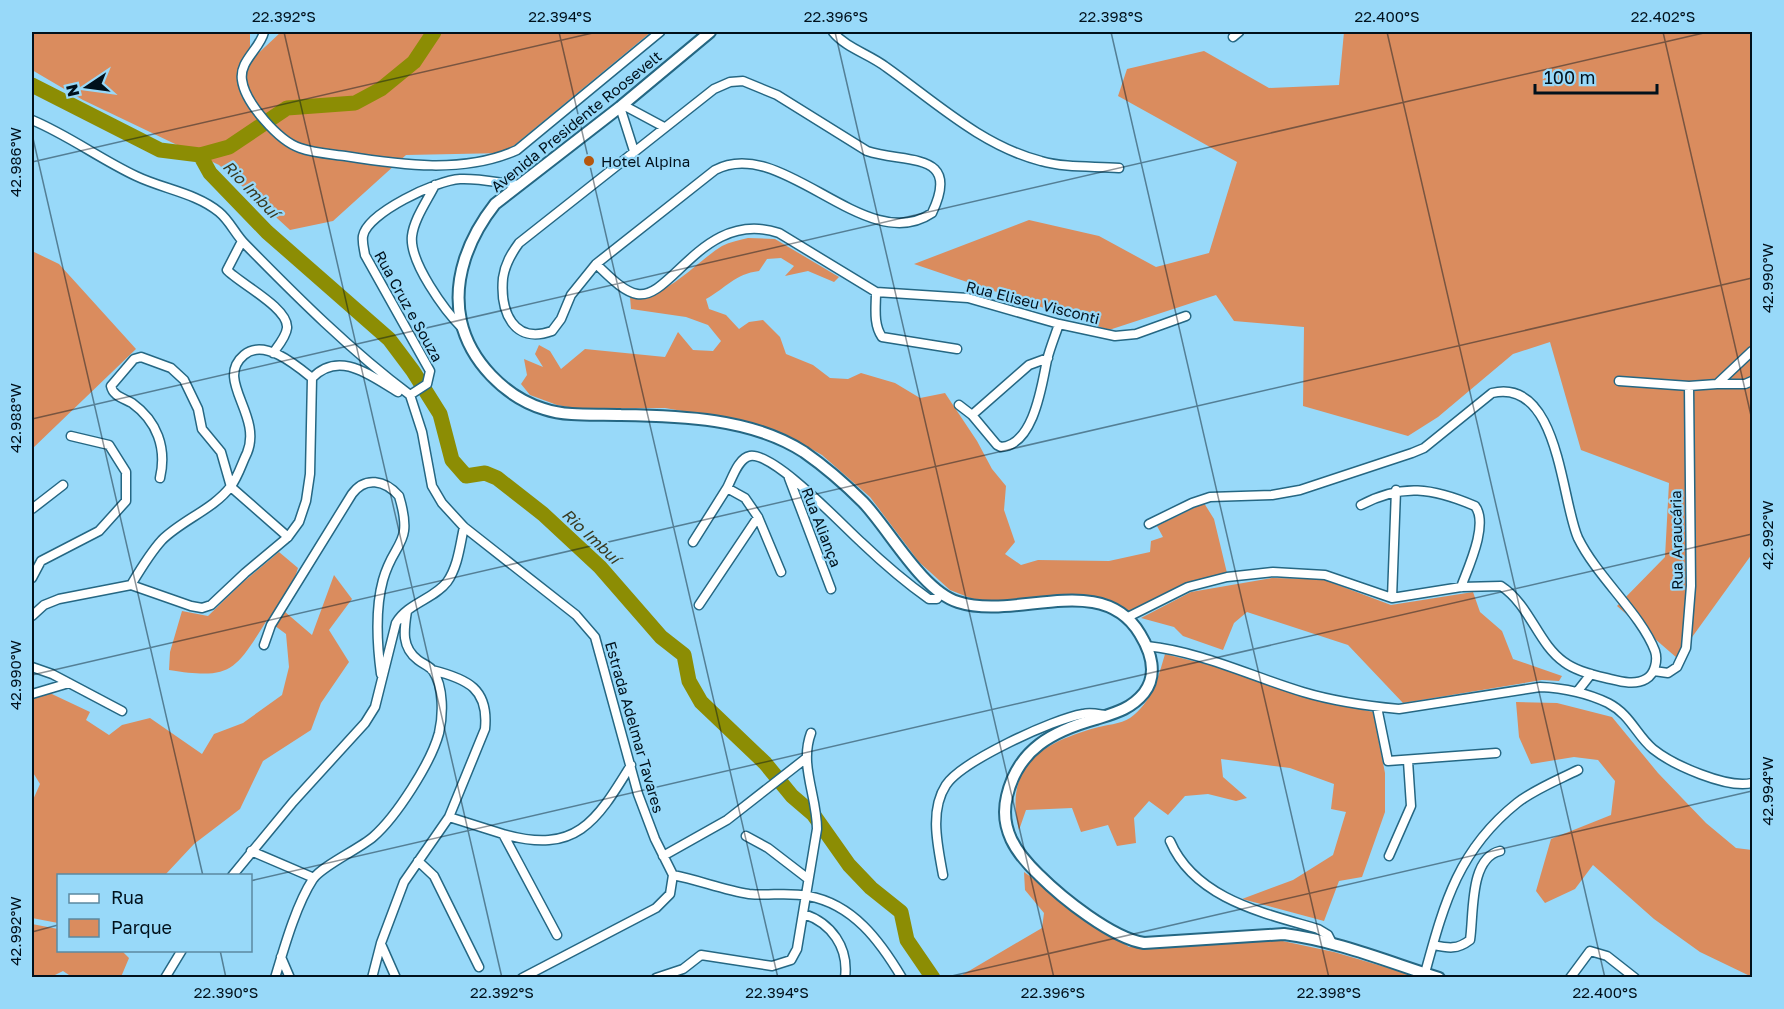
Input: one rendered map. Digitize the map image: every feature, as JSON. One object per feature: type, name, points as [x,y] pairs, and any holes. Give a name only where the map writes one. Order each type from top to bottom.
[{"type":"main road","name":"Avenida Presidente Roosevelt","points":[[710,32],[621,106],[495,204],[481,222],[467,251],[461,274],[459,312],[463,329],[477,359],[493,377],[525,401],[546,410],[569,414],[666,416],[711,421],[772,437],[801,450],[863,502],[918,570],[941,593],[953,601],[978,608],[1086,600],[1108,604],[1128,617],[1147,646]]},
{"type":"main road","points":[[1147,646],[1152,669],[1147,690],[1124,711],[1068,726],[1047,737],[1033,748],[1011,780],[1005,804],[1005,824],[1013,846],[1023,860],[1060,893],[1100,922],[1134,942],[1284,934],[1332,943],[1439,978]]},
{"type":"street","points":[[264,32],[243,65],[241,77],[244,92],[274,131],[301,149],[417,166],[490,160],[517,150],[660,32]]},
{"type":"street","points":[[833,32],[841,40],[870,56],[929,101],[1011,150],[1044,162],[1119,168]]},
{"type":"street","points":[[742,81],[777,95],[867,151],[882,156],[922,161],[941,178],[942,192],[932,213],[925,218],[912,221],[880,219],[840,204],[778,171],[750,162],[734,162],[715,170],[596,264],[571,295],[561,319],[552,331],[530,336],[519,330],[510,320],[503,296],[503,276],[509,258],[519,243],[664,127],[714,89],[730,82],[742,81]]},
{"type":"street","points":[[621,106],[664,127]]},
{"type":"street","points":[[621,106],[634,151]]},
{"type":"street","points":[[32,120],[63,134],[96,156],[133,175],[203,201],[222,214],[242,241],[334,333],[413,393]]},
{"type":"street","name":"Rua Cruz e Souza","points":[[413,393],[427,384],[431,375],[365,255],[363,236],[387,209],[435,185],[457,179],[472,179],[520,185]]},
{"type":"street","points":[[435,185],[412,235],[413,250],[444,307],[463,329]]},
{"type":"street","name":"Rua Eliseu Visconti","points":[[596,264],[627,290],[643,294],[655,289],[717,238],[732,231],[762,228],[779,233],[876,292],[968,298],[1059,324],[1115,336],[1136,334],[1186,316]]},
{"type":"street","points":[[242,241],[228,270],[265,298],[284,319],[286,331],[273,353]]},
{"type":"street","points":[[876,292],[876,319],[882,337],[957,349]]},
{"type":"street","points":[[959,405],[972,415],[997,445],[1001,447],[1010,445],[1027,426],[1039,404],[1048,358],[1059,324]]},
{"type":"street","points":[[131,585],[164,538],[231,487],[249,446],[251,434],[246,410],[233,378],[233,369],[251,350],[263,348],[312,378]]},
{"type":"street","points":[[1718,384],[1752,351]]},
{"type":"street","points":[[160,478],[163,468],[161,441],[154,426],[147,415],[115,394],[111,386],[134,359],[146,357],[171,368],[184,380],[198,409],[202,429],[221,452],[231,487],[288,537]]},
{"type":"street","points":[[972,415],[1029,365],[1048,358]]},
{"type":"street","points":[[312,378],[322,370],[338,365],[351,366],[370,373],[404,395],[413,393]]},
{"type":"street","points":[[32,616],[44,605],[59,599],[131,585],[202,608],[211,605],[244,573],[288,537],[299,522],[306,501],[310,474],[312,378]]},
{"type":"street","points":[[1619,381],[1689,386],[1745,384],[1752,381]]},
{"type":"street","name":"Rua Araucária","points":[[1654,671],[1668,673],[1677,667],[1686,648],[1691,585],[1689,386]]},
{"type":"street","points":[[1128,617],[1188,587],[1227,577],[1273,572],[1325,575],[1392,598],[1461,587],[1501,586],[1510,592],[1555,654],[1564,662],[1591,674],[1630,683],[1647,679],[1654,671],[1656,656],[1648,638],[1610,588],[1578,537],[1557,452],[1545,423],[1522,398],[1504,390],[1492,393],[1424,448],[1412,453],[1300,490],[1272,495],[1210,497],[1149,524]]},
{"type":"street","name":"Estrada Adelmar Tavares","points":[[413,393],[432,486],[442,503],[464,528],[576,615],[590,630],[602,659],[638,794],[673,875]]},
{"type":"street","points":[[32,578],[41,561],[99,531],[126,501],[126,472],[109,445],[71,436]]},
{"type":"street","points":[[693,542],[727,488],[742,459],[748,456],[763,458],[788,475],[928,599],[937,599],[941,593]]},
{"type":"street","name":"Rua Aliança","points":[[788,475],[831,589]]},
{"type":"street","points":[[264,645],[271,625],[352,494],[358,486],[365,483],[382,483],[399,496],[405,532],[383,579],[377,633],[382,683]]},
{"type":"street","points":[[32,509],[63,485]]},
{"type":"street","points":[[727,488],[745,498],[758,517],[781,572]]},
{"type":"street","points":[[1392,598],[1396,490]]},
{"type":"street","points":[[1361,505],[1396,490],[1433,492],[1453,496],[1475,506],[1479,511],[1478,537],[1461,587]]},
{"type":"street","points":[[699,605],[758,517]]},
{"type":"street","points":[[234,874],[251,851],[365,723],[375,707],[392,634],[401,615],[446,583],[453,571],[464,528]]},
{"type":"street","points":[[372,978],[381,943],[404,882],[449,817],[485,729],[486,715],[483,699],[473,687],[458,676],[432,670],[417,660],[405,642],[407,611]]},
{"type":"street","points":[[1147,646],[1199,655],[1304,692],[1377,707],[1399,709],[1540,687],[1577,692],[1608,704],[1630,719],[1652,748],[1667,757],[1728,783],[1752,783]]},
{"type":"street","points":[[32,667],[52,674],[122,711]]},
{"type":"street","points":[[275,978],[281,957],[314,878],[373,836],[387,821],[428,760],[443,717],[437,680],[432,670]]},
{"type":"street","points":[[1577,692],[1591,674]]},
{"type":"street","points":[[32,694],[69,683]]},
{"type":"street","points":[[1377,707],[1388,761],[1496,753]]},
{"type":"street","points":[[943,875],[936,822],[945,787],[954,776],[1006,745],[1062,720],[1084,713],[1109,715]]},
{"type":"street","points":[[656,978],[683,969],[701,955],[754,964],[783,964],[791,960],[797,949],[808,896],[807,878],[817,829],[817,809],[805,759],[806,748],[812,733]]},
{"type":"street","points":[[663,856],[727,820],[805,759]]},
{"type":"street","points":[[1389,856],[1411,806],[1408,761]]},
{"type":"street","points":[[449,817],[536,842],[581,831],[604,808],[631,765]]},
{"type":"street","points":[[1425,974],[1443,908],[1461,869],[1479,842],[1519,802],[1578,770]]},
{"type":"street","points":[[503,834],[557,935]]},
{"type":"street","points":[[746,836],[768,848],[807,878]]},
{"type":"street","points":[[1170,841],[1182,862],[1203,885],[1228,898],[1318,929],[1328,935],[1332,943]]},
{"type":"street","points":[[251,851],[314,878]]},
{"type":"street","points":[[1433,945],[1452,949],[1470,940],[1474,886],[1487,858],[1500,851]]},
{"type":"street","points":[[418,861],[434,876],[479,967]]},
{"type":"street","points":[[522,978],[656,908],[670,894],[673,875],[750,894],[808,896],[832,905],[861,923],[885,949],[902,978]]},
{"type":"street","points":[[804,914],[819,919],[834,934],[846,962],[845,978]]},
{"type":"street","points":[[381,943],[396,978]]},
{"type":"street","points":[[1570,978],[1590,951],[1607,956],[1635,978]]},
{"type":"street","points":[[165,978],[181,952]]},
{"type":"street","points":[[281,957],[290,978]]},
{"type":"green space","points":[[32,32],[250,32],[250,61],[281,32],[651,32],[505,153],[406,155],[333,221],[290,230],[219,165],[83,100],[32,70]]},
{"type":"green space","points":[[1344,32],[1752,32],[1752,554],[1677,658],[1617,606],[1665,557],[1669,483],[1581,450],[1550,342],[1513,354],[1438,417],[1408,436],[1303,406],[1304,327],[1234,321],[1216,295],[1109,330],[914,264],[1029,220],[1099,236],[1156,267],[1209,253],[1237,162],[1118,96],[1127,69],[1204,51],[1269,88],[1339,85]]},
{"type":"green space","points":[[748,238],[775,239],[839,277],[834,282],[808,271],[785,276],[794,266],[781,258],[767,259],[759,271],[737,278],[706,299],[709,309],[726,315],[739,329],[749,322],[763,320],[780,337],[786,354],[813,365],[830,378],[848,379],[861,373],[895,383],[920,398],[945,393],[977,441],[992,469],[1006,486],[1004,510],[1015,542],[1005,554],[1021,565],[1038,560],[1109,561],[1150,552],[1151,541],[1163,537],[1157,526],[1204,503],[1214,519],[1227,573],[1183,584],[1128,612],[1108,599],[1084,597],[983,603],[950,590],[919,562],[870,497],[822,455],[785,434],[723,418],[665,408],[580,409],[557,405],[530,395],[521,384],[527,375],[524,359],[543,367],[535,354],[539,345],[550,351],[561,369],[585,349],[665,357],[678,332],[693,350],[713,351],[721,341],[708,325],[686,317],[631,309],[630,297],[642,297],[667,287],[722,246]]},
{"type":"green space","points":[[32,251],[59,264],[136,349],[32,449]]},
{"type":"green space","points":[[279,552],[298,568],[284,611],[312,635],[334,575],[352,599],[329,630],[349,662],[321,703],[311,730],[263,761],[240,809],[194,844],[166,874],[57,874],[57,923],[32,918],[32,802],[40,784],[32,771],[32,690],[37,687],[90,712],[86,720],[109,735],[122,725],[150,718],[202,754],[214,734],[243,723],[282,695],[289,667],[286,634],[267,620],[247,651],[229,668],[206,674],[169,670],[170,652],[182,611],[208,616]]},
{"type":"green space","points":[[1272,578],[1322,579],[1391,605],[1473,592],[1480,612],[1502,631],[1513,659],[1562,676],[1559,681],[1542,680],[1403,703],[1348,645],[1247,612],[1234,623],[1223,650],[1183,636],[1174,627],[1141,618],[1191,592]]},
{"type":"green space","points":[[1165,654],[1226,669],[1302,697],[1373,712],[1385,773],[1385,812],[1362,877],[1339,881],[1324,921],[1242,899],[1293,880],[1333,855],[1346,812],[1331,809],[1334,784],[1290,768],[1221,759],[1223,777],[1247,798],[1236,801],[1208,794],[1185,796],[1168,815],[1149,801],[1134,818],[1136,843],[1117,846],[1108,825],[1081,832],[1072,808],[1026,810],[1019,830],[1016,808],[1017,790],[1022,774],[1030,761],[1057,742],[1075,734],[1122,722],[1138,712],[1157,681]]},
{"type":"green space","points":[[1516,702],[1557,703],[1612,717],[1658,773],[1706,823],[1736,848],[1752,850],[1752,977],[1700,952],[1654,919],[1593,865],[1575,889],[1545,903],[1536,891],[1551,839],[1611,815],[1615,781],[1598,760],[1574,757],[1531,764],[1519,737]]},
{"type":"green space","points":[[1024,872],[1129,947],[1278,940],[1334,952],[1419,977],[957,978],[1042,928],[1044,913],[1025,890]]},
{"type":"green space","points":[[32,924],[57,929],[57,952],[123,952],[129,958],[121,977],[72,977],[63,971],[51,977],[32,977]]},
{"type":"waterway","points":[[32,85],[160,150],[200,155],[229,147],[287,108],[355,103],[381,89],[414,62],[434,32]]},
{"type":"waterway","name":"Rio Imbuí","points":[[200,155],[210,173],[267,232],[389,339],[413,371],[440,414],[452,460],[466,476],[485,473],[497,478],[543,514],[600,567],[661,637],[684,655],[689,681],[701,702],[765,763],[792,796],[813,814],[849,865],[871,888],[901,912],[907,940],[933,978]]},
{"type":"place","name":"Hotel Alpina","points":[[589,161]]}]
